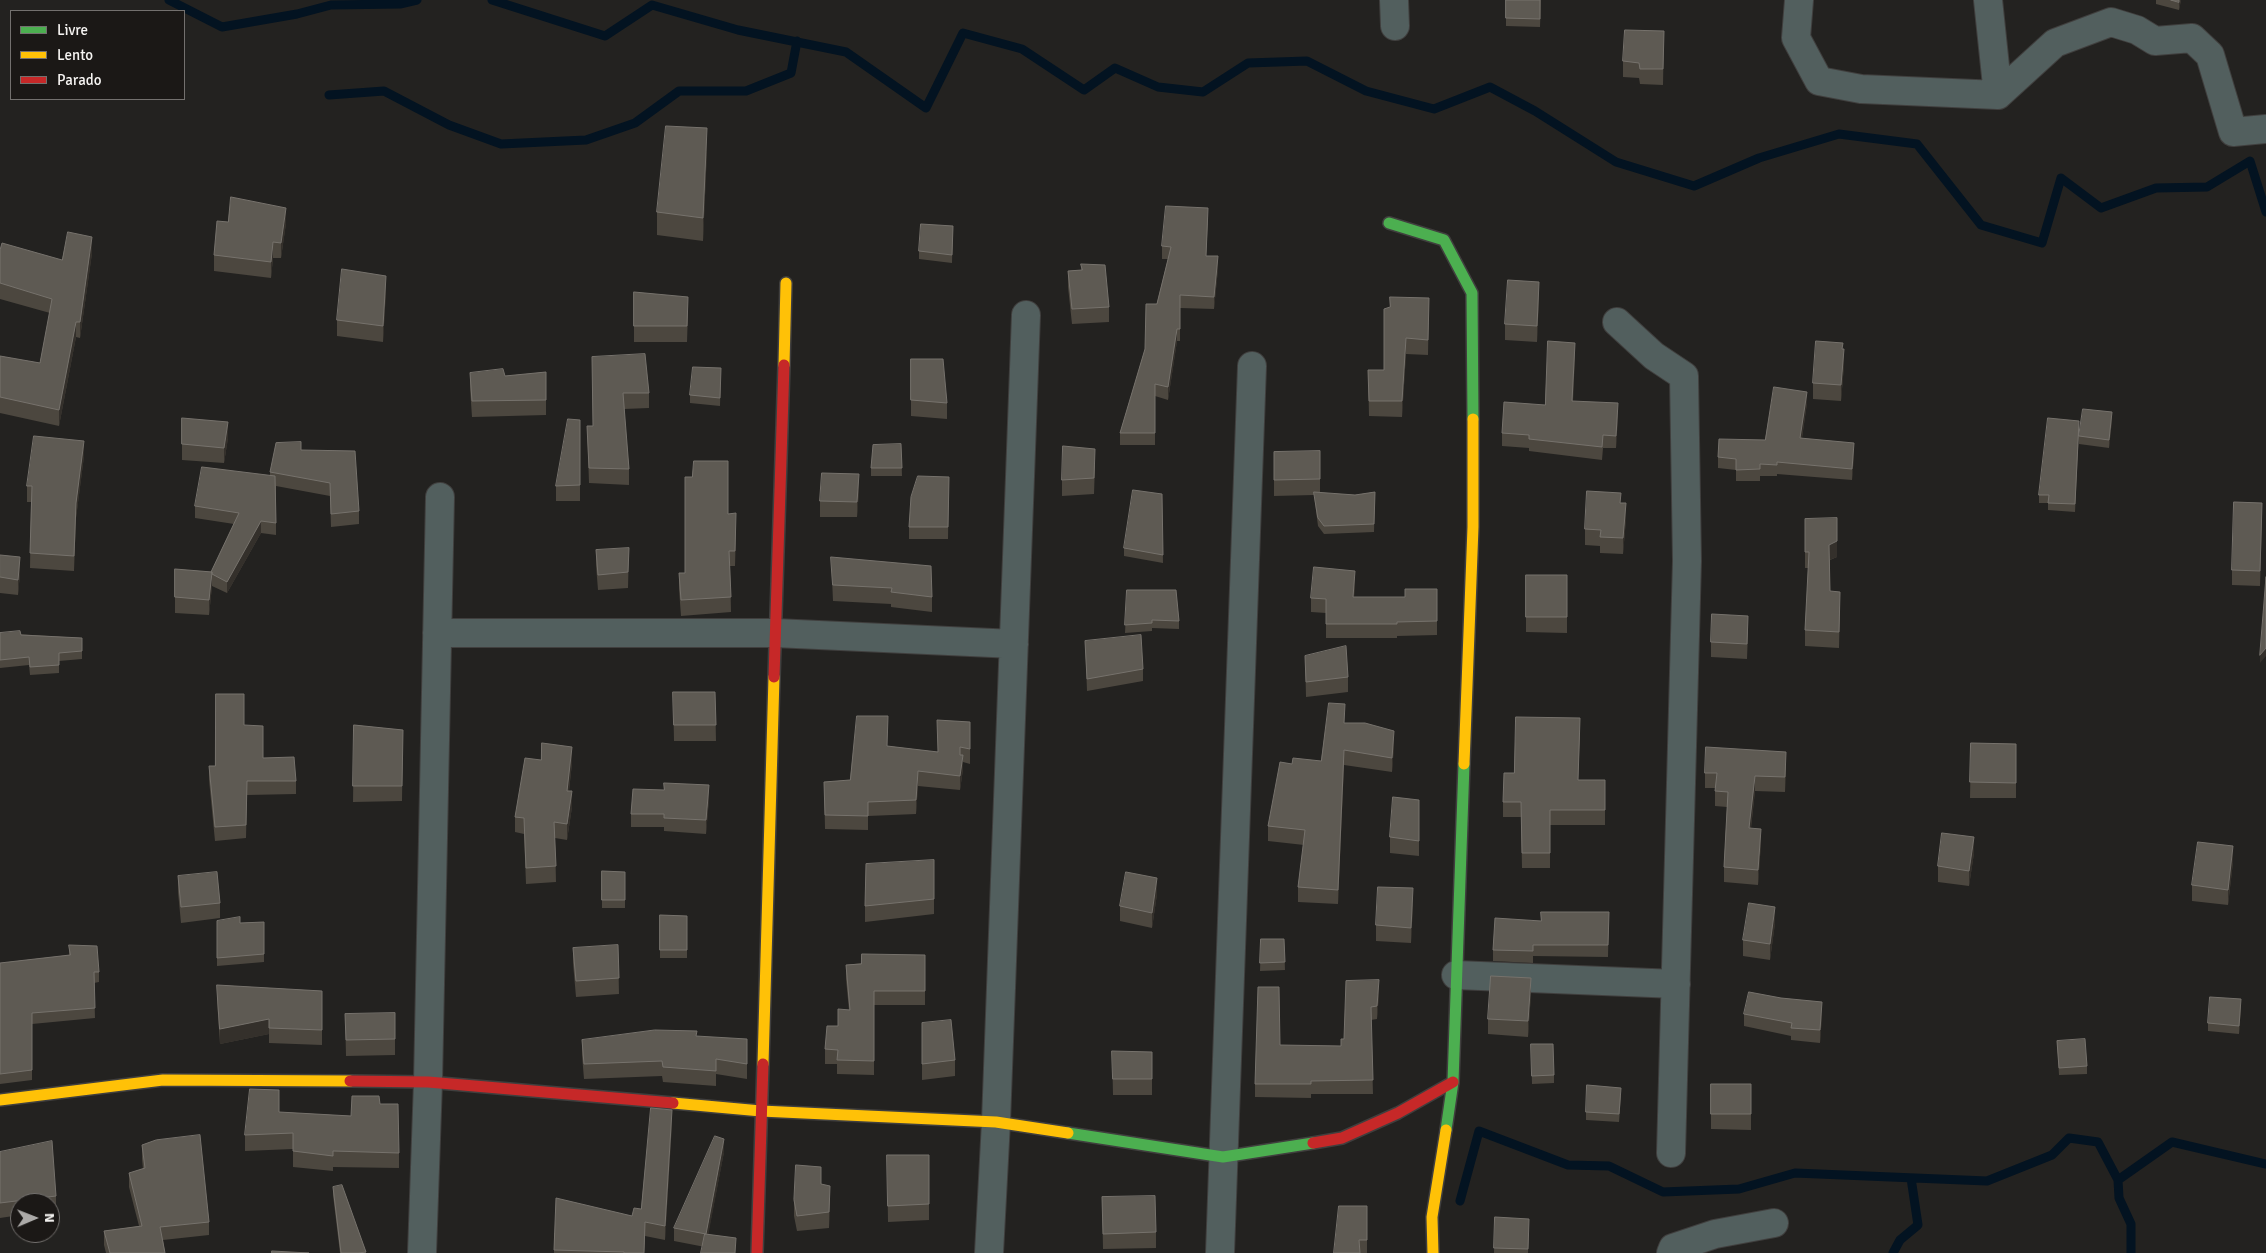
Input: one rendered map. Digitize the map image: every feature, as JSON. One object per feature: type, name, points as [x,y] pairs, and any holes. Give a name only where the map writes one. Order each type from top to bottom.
[{"type":"street","points":[[1799,0],[1796,38],[1819,81],[1861,89],[1998,95],[2055,43],[2111,22],[2137,30],[2155,41],[2192,38],[2210,55],[2233,132],[2266,129]]},
{"type":"street","points":[[1988,0],[1998,95]]},
{"type":"street","points":[[1389,223],[1444,240],[1472,293],[1473,527],[1453,1082],[1432,1217],[1433,1253]]},
{"type":"street","points":[[757,1253],[786,283]]},
{"type":"street","points":[[989,1253],[996,1122],[1026,315]]},
{"type":"street","points":[[1618,322],[1654,356],[1684,376],[1687,561],[1672,1153]]},
{"type":"street","points":[[1220,1253],[1252,366]]},
{"type":"street","points":[[422,1253],[428,1082],[440,497]]},
{"type":"street","points":[[437,633],[775,633],[1014,644]]},
{"type":"street","points":[[1456,975],[1676,984]]},
{"type":"street","points":[[0,1100],[163,1080],[428,1082],[762,1110],[996,1122],[1223,1157],[1342,1138],[1398,1113],[1453,1082]]},
{"type":"street","points":[[1670,1253],[1673,1248],[1715,1234],[1774,1223]]},
{"type":"building","points":[[1506,0],[1540,0],[1540,19],[1506,18]]},
{"type":"building","points":[[1625,30],[1664,31],[1663,69],[1640,69],[1639,63],[1623,61]]},
{"type":"building","points":[[666,126],[707,128],[703,218],[657,212]]},
{"type":"building","points":[[231,197],[286,208],[281,243],[273,242],[271,262],[214,255],[217,221],[228,222]]},
{"type":"building","points":[[1166,206],[1208,208],[1206,256],[1218,256],[1214,297],[1180,295],[1180,329],[1177,329],[1168,387],[1155,384],[1155,433],[1120,433],[1145,349],[1146,304],[1157,304],[1171,247],[1162,246]]},
{"type":"building","points":[[921,224],[953,226],[952,255],[919,251]]},
{"type":"building","points":[[68,232],[92,237],[80,322],[76,322],[59,410],[0,397],[0,356],[40,363],[52,299],[0,283],[0,250],[2,243],[62,260]]},
{"type":"building","points":[[1081,264],[1105,265],[1109,307],[1072,309],[1068,271],[1082,270]]},
{"type":"building","points":[[342,269],[386,276],[383,326],[337,320]]},
{"type":"building","points":[[1508,280],[1539,282],[1537,326],[1505,324]]},
{"type":"building","points":[[634,292],[688,297],[687,326],[634,326]]},
{"type":"building","points":[[1390,297],[1429,298],[1428,340],[1406,338],[1402,401],[1369,401],[1368,370],[1384,370],[1384,309],[1390,307]]},
{"type":"building","points":[[1548,341],[1575,343],[1572,401],[1618,403],[1616,436],[1603,435],[1602,447],[1529,439],[1529,435],[1502,433],[1504,402],[1545,405]]},
{"type":"building","points":[[1816,341],[1843,343],[1841,385],[1813,383]]},
{"type":"building","points":[[645,354],[649,393],[623,393],[629,469],[589,468],[587,426],[593,426],[592,357]]},
{"type":"building","points":[[911,359],[943,359],[947,403],[911,400]]},
{"type":"building","points":[[693,367],[721,368],[720,398],[690,395]]},
{"type":"building","points":[[503,369],[505,376],[546,372],[546,400],[472,401],[470,373]]},
{"type":"building","points":[[1774,387],[1807,392],[1800,438],[1854,443],[1852,469],[1777,462],[1777,465],[1760,464],[1760,469],[1736,470],[1736,459],[1718,457],[1719,439],[1765,440]]},
{"type":"building","points":[[2083,409],[2112,412],[2109,440],[2079,436]]},
{"type":"building","points":[[182,418],[228,422],[224,448],[182,444]]},
{"type":"building","points":[[2048,418],[2079,421],[2075,504],[2048,503],[2049,495],[2039,495]]},
{"type":"building","points":[[568,419],[580,420],[580,485],[556,486]]},
{"type":"building","points":[[34,436],[84,441],[76,503],[74,556],[30,553],[32,486],[27,486]]},
{"type":"building","points":[[301,442],[301,450],[355,451],[359,511],[331,514],[330,483],[270,472],[276,443]]},
{"type":"building","points":[[901,444],[902,468],[871,468],[873,445]]},
{"type":"building","points":[[1063,446],[1095,449],[1094,478],[1062,480]]},
{"type":"building","points":[[1320,451],[1320,479],[1274,480],[1274,452]]},
{"type":"building","points":[[694,461],[728,461],[728,514],[736,513],[735,551],[729,551],[731,597],[681,600],[679,573],[685,573],[685,477],[692,477]]},
{"type":"building","points":[[202,467],[275,476],[276,523],[261,521],[227,582],[211,572],[239,513],[195,506]]},
{"type":"building","points":[[822,473],[859,474],[857,502],[820,501]]},
{"type":"building","points":[[918,476],[949,477],[948,527],[909,527],[911,497]]},
{"type":"building","points":[[1133,490],[1162,494],[1163,555],[1124,548]]},
{"type":"building","points":[[1587,491],[1621,493],[1620,503],[1626,503],[1623,538],[1600,537],[1601,530],[1585,529]]},
{"type":"building","points":[[1314,492],[1355,495],[1375,492],[1374,524],[1324,526],[1318,518]]},
{"type":"building","points":[[2234,502],[2262,503],[2260,571],[2232,570]]},
{"type":"building","points":[[1837,518],[1837,541],[1829,545],[1830,591],[1840,592],[1839,632],[1805,630],[1809,552],[1805,552],[1805,519]]},
{"type":"building","points":[[629,548],[628,572],[598,575],[596,550]]},
{"type":"building","points":[[0,555],[20,557],[18,580],[0,577]]},
{"type":"building","points":[[831,557],[931,566],[932,597],[891,592],[892,588],[833,585]]},
{"type":"building","points":[[1314,567],[1355,571],[1353,597],[1405,597],[1405,589],[1437,589],[1437,621],[1397,622],[1397,624],[1326,624],[1326,599],[1311,598]]},
{"type":"building","points":[[175,569],[212,572],[209,600],[175,597]]},
{"type":"building","points":[[1526,575],[1567,575],[1567,617],[1526,617]]},
{"type":"building","points":[[2266,577],[2266,648],[2260,655]]},
{"type":"building","points":[[1127,590],[1176,590],[1179,621],[1152,620],[1152,623],[1125,625]]},
{"type":"building","points":[[1712,614],[1748,616],[1747,644],[1711,642]]},
{"type":"building","points":[[20,631],[21,635],[82,638],[82,651],[59,653],[59,665],[30,667],[29,657],[0,660],[0,633]]},
{"type":"building","points":[[1141,635],[1143,669],[1087,679],[1085,641]]},
{"type":"building","points":[[1346,646],[1348,677],[1306,682],[1305,656]]},
{"type":"building","points":[[673,692],[715,692],[716,725],[674,725]]},
{"type":"building","points":[[216,694],[244,694],[244,725],[263,726],[263,758],[294,757],[296,781],[247,781],[246,825],[215,827],[209,766],[215,766]]},
{"type":"building","points":[[1329,703],[1345,704],[1344,723],[1365,723],[1394,731],[1392,758],[1344,750],[1338,890],[1298,887],[1305,830],[1268,826],[1280,762],[1292,764],[1293,758],[1321,761]]},
{"type":"building","points":[[857,716],[888,716],[887,746],[938,752],[937,720],[970,722],[970,749],[960,747],[960,755],[963,755],[960,776],[918,771],[916,800],[868,802],[868,816],[825,815],[824,782],[850,780]]},
{"type":"building","points":[[1516,717],[1580,718],[1578,780],[1605,780],[1605,810],[1550,810],[1550,853],[1522,853],[1521,802],[1503,802],[1504,773],[1514,773]]},
{"type":"building","points":[[354,725],[403,730],[402,786],[353,786]]},
{"type":"building","points":[[542,743],[572,747],[567,791],[572,791],[567,824],[554,822],[556,866],[526,868],[524,818],[515,817],[525,758],[541,760]]},
{"type":"building","points":[[1971,743],[2016,744],[2016,783],[1970,782]]},
{"type":"building","points":[[1706,747],[1786,752],[1785,777],[1755,776],[1749,828],[1761,829],[1758,870],[1724,867],[1728,792],[1715,791],[1717,773],[1705,773]]},
{"type":"building","points":[[664,783],[709,785],[706,820],[664,818],[664,814],[631,814],[633,789],[664,790]]},
{"type":"building","points":[[1393,797],[1419,800],[1419,841],[1390,837]]},
{"type":"building","points":[[1942,833],[1974,837],[1969,871],[1938,866]]},
{"type":"building","points":[[2198,842],[2233,846],[2228,890],[2192,885]]},
{"type":"building","points":[[934,860],[934,899],[865,906],[866,864]]},
{"type":"building","points":[[602,871],[625,872],[625,900],[602,900]]},
{"type":"building","points":[[217,872],[220,903],[181,907],[178,876]]},
{"type":"building","points":[[1126,872],[1157,878],[1152,913],[1120,906]]},
{"type":"building","points":[[1378,887],[1413,888],[1411,928],[1376,925]]},
{"type":"building","points":[[1749,903],[1775,907],[1770,944],[1743,940]]},
{"type":"building","points":[[1541,912],[1609,912],[1608,945],[1533,945],[1533,951],[1493,950],[1495,918],[1541,921]]},
{"type":"building","points":[[660,915],[687,916],[687,950],[660,950]]},
{"type":"building","points":[[240,917],[240,923],[264,922],[264,954],[217,958],[217,921]]},
{"type":"building","points":[[1261,939],[1284,939],[1285,962],[1260,963]]},
{"type":"building","points":[[69,945],[97,946],[99,972],[94,972],[95,1008],[32,1013],[32,1070],[0,1074],[0,963],[70,955]]},
{"type":"building","points":[[618,945],[619,978],[576,981],[573,948]]},
{"type":"building","points":[[862,954],[925,955],[925,991],[874,991],[874,1061],[837,1060],[838,1050],[825,1049],[827,1026],[838,1026],[838,1009],[850,1010],[846,965],[861,964]]},
{"type":"building","points":[[1491,976],[1531,978],[1528,1021],[1488,1019]]},
{"type":"building","points":[[1379,980],[1377,1006],[1371,1007],[1373,1080],[1311,1081],[1311,1084],[1255,1084],[1258,987],[1279,987],[1280,1045],[1341,1046],[1341,1039],[1344,1039],[1346,981]]},
{"type":"building","points":[[217,985],[322,991],[322,1030],[269,1028],[269,1019],[220,1029]]},
{"type":"building","points":[[1749,992],[1781,998],[1822,1002],[1820,1030],[1791,1028],[1792,1023],[1744,1014]]},
{"type":"building","points":[[2210,997],[2241,999],[2239,1026],[2208,1023]]},
{"type":"building","points":[[395,1013],[395,1039],[346,1040],[345,1014]]},
{"type":"building","points":[[951,1020],[955,1060],[922,1064],[922,1023]]},
{"type":"building","points":[[655,1030],[697,1031],[696,1036],[747,1039],[747,1064],[716,1059],[716,1071],[663,1067],[662,1061],[584,1064],[582,1040]]},
{"type":"building","points":[[2085,1039],[2087,1066],[2059,1068],[2057,1041]]},
{"type":"building","points":[[1531,1044],[1553,1044],[1554,1075],[1532,1076]]},
{"type":"building","points":[[1112,1051],[1152,1052],[1152,1079],[1113,1079]]},
{"type":"building","points":[[1711,1084],[1751,1084],[1751,1114],[1711,1114]]},
{"type":"building","points":[[1587,1085],[1621,1088],[1619,1114],[1586,1112]]},
{"type":"building","points":[[250,1089],[279,1090],[279,1112],[351,1116],[352,1096],[379,1096],[380,1104],[398,1104],[399,1153],[333,1151],[333,1156],[293,1151],[293,1133],[245,1135]]},
{"type":"building","points":[[651,1108],[672,1110],[665,1226],[645,1222],[644,1253],[554,1250],[556,1198],[632,1216],[634,1208],[641,1209]]},
{"type":"building","points":[[200,1135],[209,1222],[160,1227],[165,1253],[110,1253],[104,1231],[142,1226],[129,1173],[145,1168],[142,1145],[156,1140]]},
{"type":"building","points":[[715,1136],[724,1139],[706,1234],[674,1228]]},
{"type":"building","points":[[52,1141],[56,1193],[10,1193],[10,1202],[0,1203],[0,1152]]},
{"type":"building","points":[[887,1155],[929,1155],[929,1204],[888,1206]]},
{"type":"building","points":[[796,1165],[821,1167],[821,1184],[830,1186],[829,1212],[797,1216],[794,1200]]},
{"type":"building","points":[[342,1185],[366,1252],[341,1253],[333,1187]]},
{"type":"building","points":[[1155,1196],[1156,1232],[1103,1234],[1102,1197]]},
{"type":"building","points":[[1339,1206],[1367,1206],[1367,1240],[1359,1240],[1360,1253],[1334,1253]]},
{"type":"building","points":[[1495,1217],[1529,1219],[1528,1249],[1494,1248]]},
{"type":"building","points":[[705,1234],[736,1238],[735,1253],[701,1253]]},
{"type":"building","points":[[272,1251],[309,1253],[272,1253]]},
{"type":"waterway","points":[[169,0],[222,27],[297,14],[331,5],[400,4],[417,0]]},
{"type":"waterway","points":[[492,0],[605,36],[652,5],[738,30],[846,52],[926,108],[963,33],[1022,49],[1084,90],[1115,68],[1158,87],[1203,92],[1248,63],[1307,61],[1366,91],[1434,109],[1490,87],[1535,111],[1616,162],[1694,186],[1759,158],[1839,134],[1917,144],[1981,225],[2042,243],[2061,178],[2101,208],[2156,188],[2207,187],[2250,161],[2266,212]]},
{"type":"waterway","points":[[329,95],[384,91],[449,125],[501,144],[586,140],[635,123],[679,91],[746,91],[791,73],[797,41]]},
{"type":"waterway","points":[[1460,1201],[1479,1131],[1568,1165],[1609,1166],[1663,1192],[1739,1189],[1795,1173],[1987,1181],[2052,1155],[2069,1138],[2098,1142],[2118,1180],[2172,1142],[2266,1164]]},
{"type":"waterway","points":[[1893,1253],[1900,1240],[1918,1225],[1911,1178]]},
{"type":"waterway","points":[[2118,1180],[2119,1198],[2131,1224],[2131,1253]]},
{"type":"traffic: fast","points":[[1389,223],[1444,240],[1472,293],[1473,419]]},
{"type":"traffic: fast","points":[[1446,1130],[1453,1082],[1464,764]]},
{"type":"traffic: fast","points":[[1068,1133],[1223,1157],[1313,1143]]},
{"type":"traffic: slow","points":[[784,365],[786,283]]},
{"type":"traffic: slow","points":[[1464,764],[1473,527],[1473,419]]},
{"type":"traffic: slow","points":[[763,1064],[774,677]]},
{"type":"traffic: slow","points":[[0,1100],[163,1080],[350,1081]]},
{"type":"traffic: slow","points":[[673,1103],[761,1111],[996,1122],[1068,1133]]},
{"type":"traffic: slow","points":[[1433,1253],[1432,1217],[1446,1130]]},
{"type":"traffic: jam","points":[[774,677],[784,365]]},
{"type":"traffic: jam","points":[[757,1253],[763,1064]]},
{"type":"traffic: jam","points":[[350,1081],[428,1082],[673,1103]]},
{"type":"traffic: jam","points":[[1313,1143],[1342,1138],[1398,1113],[1453,1082]]}]
